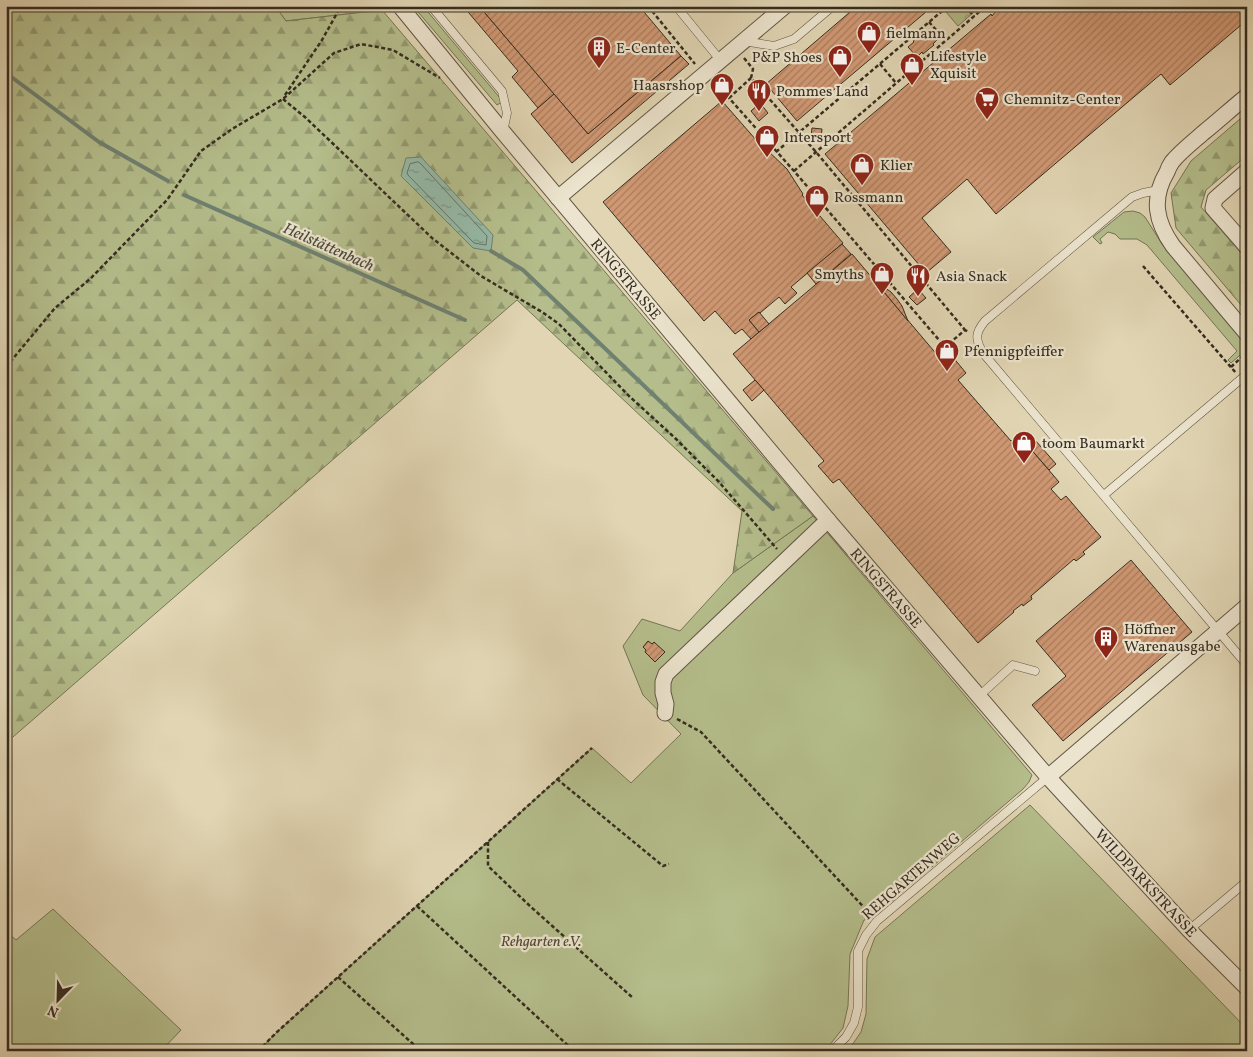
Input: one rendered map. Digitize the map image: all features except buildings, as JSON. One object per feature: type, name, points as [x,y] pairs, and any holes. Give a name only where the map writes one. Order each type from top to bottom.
[{"type":"street","name":"RINGSTRASSE","points":[[400,6],[828,520],[1048,776]]},
{"type":"street","points":[[558,198],[785,6]]},
{"type":"street","points":[[1247,96],[1172,162],[1163,179],[1157,198],[1159,218],[1166,236],[1247,334]]},
{"type":"street","points":[[1247,171],[1215,199],[1213,208],[1247,247]]},
{"type":"street","points":[[665,713],[666,704],[662,693],[666,674],[828,520]]},
{"type":"street","points":[[1048,776],[1247,606]]},
{"type":"street","name":"WILDPARKSTRASSE","points":[[1048,776],[1189,930],[1247,988]]},
{"type":"lane","points":[[431,6],[502,91],[507,113],[503,132]]},
{"type":"lane","points":[[676,6],[721,61]]},
{"type":"lane","points":[[740,45],[774,46],[794,39],[833,6]]},
{"type":"lane","points":[[1159,190],[1143,193],[1132,198],[985,321],[980,327],[977,337],[978,345],[1247,665]]},
{"type":"lane","points":[[1104,495],[1244,377]]},
{"type":"lane","points":[[979,696],[1013,665],[1035,671]]},
{"type":"lane","name":"REHGARTENWEG","points":[[832,1051],[846,1037],[854,1023],[858,1007],[858,951],[866,935],[877,921],[1048,776]]},
{"type":"lane","points":[[1189,930],[1247,881]]},
{"type":"path","points":[[283,99],[322,40],[341,6]]},
{"type":"path","points":[[648,6],[720,94],[729,98],[794,171],[944,347],[965,330]]},
{"type":"path","points":[[776,152],[948,6]]},
{"type":"path","points":[[966,6],[974,16]]},
{"type":"path","points":[[794,171],[986,6]]},
{"type":"path","points":[[929,22],[946,41]]},
{"type":"path","points":[[6,367],[55,308],[90,279],[167,200],[201,151],[232,129],[283,99],[334,53],[361,44],[394,50],[447,82],[458,77]]},
{"type":"path","points":[[729,98],[751,78],[753,69],[740,45]]},
{"type":"path","points":[[880,64],[896,84]]},
{"type":"path","points":[[751,78],[816,152],[965,330],[977,337]]},
{"type":"path","points":[[283,99],[306,118],[432,238],[481,276],[559,324],[629,396],[719,482],[786,559]]},
{"type":"path","points":[[1143,266],[1231,367],[1244,377]]},
{"type":"path","points":[[1231,367],[1247,352]]},
{"type":"path","points":[[665,713],[701,732],[877,921]]},
{"type":"path","points":[[258,1051],[592,748]]},
{"type":"path","points":[[557,779],[663,866],[669,864]]},
{"type":"path","points":[[488,842],[488,866],[530,907],[633,998]]},
{"type":"path","points":[[417,906],[574,1051]]},
{"type":"path","points":[[338,977],[421,1051]]},
{"type":"green space","points":[[6,6],[275,6],[286,21],[382,10],[813,516],[733,573],[742,511],[517,300],[6,743]]},
{"type":"green space","points":[[275,6],[379,6],[382,10],[286,21]]},
{"type":"green space","points":[[413,6],[423,6],[502,102],[497,105]]},
{"type":"green space","points":[[953,6],[981,6],[958,26],[946,12]]},
{"type":"green space","points":[[1247,113],[1247,155],[1206,190],[1201,207],[1247,260],[1247,312],[1176,228],[1171,193],[1191,161]]},
{"type":"green space","points":[[1133,211],[1145,217],[1162,244],[1247,345],[1247,349],[1231,363],[1228,360],[1237,351],[1147,245],[1137,239],[1120,239],[1115,234],[1108,232],[1100,239],[1102,243],[1100,244],[1093,237],[1124,212]]},
{"type":"green space","name":"Rehgarten e.V.","points":[[813,516],[1032,775],[1023,789],[871,919],[864,920],[850,954],[848,1006],[843,1028],[825,1051],[258,1051],[592,748],[631,783],[681,734],[643,695],[623,646],[642,619],[680,631],[733,573]]},
{"type":"green space","points":[[1030,805],[1247,1029],[1247,1051],[848,1051],[861,1032],[866,1014],[867,959],[875,937]]},
{"type":"green space","points":[[53,909],[181,1030],[161,1051],[6,1051],[6,931],[16,940]]},
{"type":"water","points":[[421,157],[493,235],[491,251],[473,248],[401,176],[406,158]]},
{"type":"waterway","name":"Heilstättenbach","points":[[6,75],[10,76],[99,142],[168,181]]},
{"type":"waterway","name":"Heilstättenbach","points":[[184,195],[465,320]]},
{"type":"waterway","points":[[491,251],[523,270],[773,509]]},
{"type":"place","name":"fielmann","points":[[869,54]]},
{"type":"place","name":"E-Center","points":[[599,69]]},
{"type":"place","name":"P&P Shoes","points":[[840,78]]},
{"type":"place","name":"Lifestyle Xquisit","points":[[912,86]]},
{"type":"place","name":"Haasrshop","points":[[722,106]]},
{"type":"place","name":"Pommes Land","points":[[759,112]]},
{"type":"place","name":"Chemnitz-Center","points":[[987,120]]},
{"type":"place","name":"Intersport","points":[[767,158]]},
{"type":"place","name":"Klier","points":[[862,186]]},
{"type":"place","name":"Rossmann","points":[[817,218]]},
{"type":"place","name":"Smyths","points":[[882,295]]},
{"type":"place","name":"Asia Snack","points":[[918,297]]},
{"type":"place","name":"Pfennigpfeiffer","points":[[947,372]]},
{"type":"place","name":"toom Baumarkt","points":[[1024,464]]},
{"type":"place","name":"Höffner Warenausgabe","points":[[1106,659]]}]
